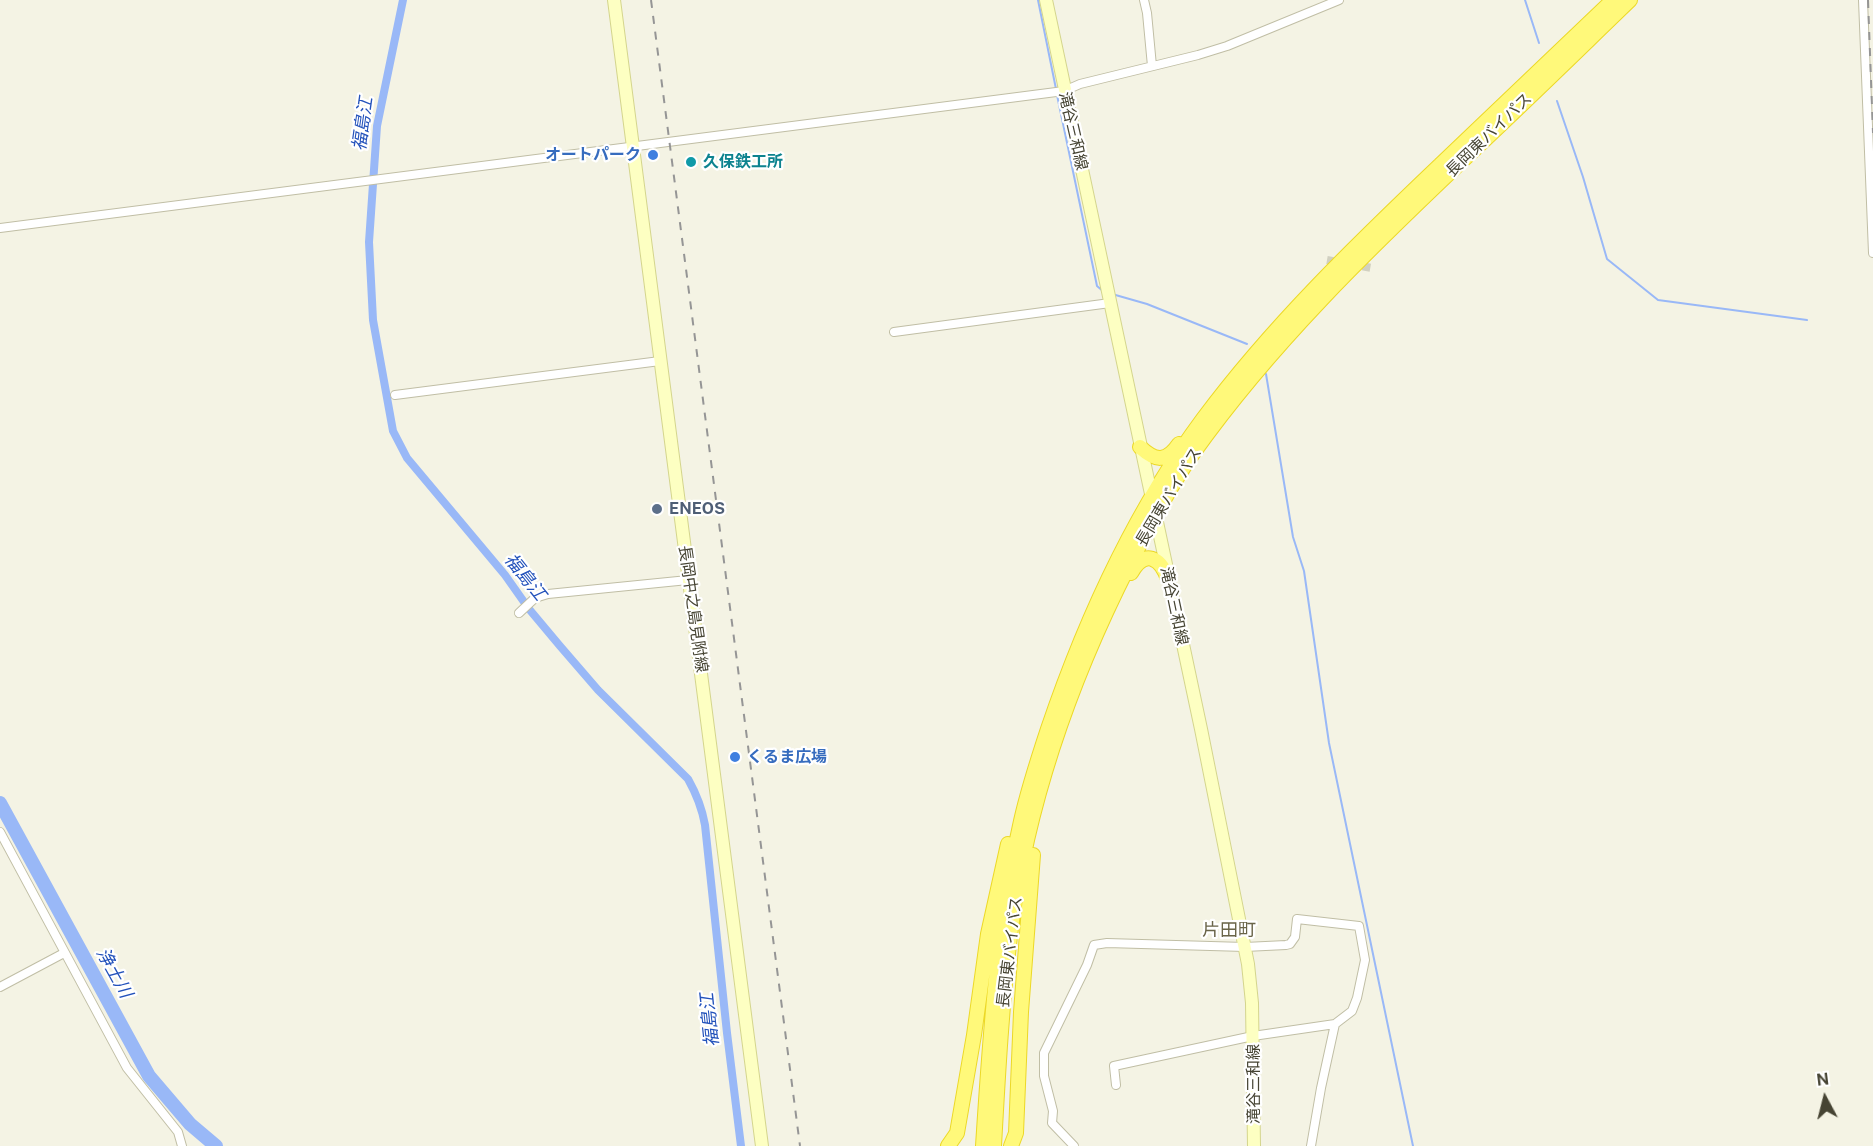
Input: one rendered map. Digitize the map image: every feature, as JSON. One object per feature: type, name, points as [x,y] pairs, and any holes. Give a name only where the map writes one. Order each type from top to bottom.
[{"type":"highway","name":"長岡東バイパス","points":[[989,1141],[992,1085],[1017,867],[1020,805],[1082,635],[1151,499],[1200,423],[1270,337],[1334,268],[1613,0]]},
{"type":"highway","name":"長岡東バイパス","points":[[1017,867],[1047,765],[1079,671],[1155,517],[1174,482],[1203,440],[1291,331],[1395,224],[1630,0]]},
{"type":"highway","points":[[1140,447],[1156,458],[1171,454],[1233,373],[1287,312],[1334,268]]},
{"type":"highway","points":[[1047,765],[1113,607],[1133,570],[1142,561],[1154,559],[1162,564],[1168,579]]},
{"type":"highway","points":[[1017,867],[1023,973],[1013,1139],[1023,1146]]},
{"type":"highway","points":[[948,1146],[959,1140],[988,934],[1017,867]]},
{"type":"main road","name":"長岡中之島見附線","points":[[614,0],[762,1146]]},
{"type":"main road","name":"滝谷三和線","points":[[1046,0],[1245,947],[1250,980],[1253,1036],[1254,1146]]},
{"type":"street","points":[[1144,0],[1152,66]]},
{"type":"street","points":[[1863,0],[1873,253]]},
{"type":"street","points":[[0,228],[1064,91],[1080,84],[1227,46],[1335,1]]},
{"type":"street","points":[[894,332],[1110,303]]},
{"type":"street","points":[[395,395],[660,361]]},
{"type":"street","points":[[520,611],[531,601],[548,594],[688,580]]},
{"type":"street","points":[[1,836],[127,1068],[178,1132],[182,1146]]},
{"type":"street","points":[[1074,1146],[1052,1123],[1053,1111],[1044,1076],[1044,1053],[1087,965],[1094,945],[1107,943],[1245,947],[1290,944],[1295,937],[1297,919],[1359,926],[1365,960],[1357,998],[1352,1011],[1335,1024],[1253,1036],[1114,1066],[1116,1086]]},
{"type":"street","points":[[0,987],[64,953]]},
{"type":"street","points":[[1311,1146],[1335,1024]]},
{"type":"waterway","name":"福島江","points":[[403,0],[377,126],[369,242],[373,320],[393,431],[407,458],[505,575],[529,609],[598,690],[688,779],[694,791],[705,825],[741,1146]]},
{"type":"waterway","points":[[1038,0],[1056,89]]},
{"type":"waterway","points":[[1525,0],[1539,43]]},
{"type":"waterway","points":[[1057,95],[1097,286],[1104,292]]},
{"type":"waterway","points":[[1557,101],[1583,177],[1607,259],[1658,300],[1807,320]]},
{"type":"waterway","points":[[1112,294],[1147,304],[1247,344]]},
{"type":"waterway","points":[[1266,374],[1293,537],[1304,571],[1329,743],[1413,1146]]},
{"type":"waterway","name":"浄土川","points":[[0,803],[149,1076],[190,1124],[216,1146]]},
{"type":"tunnel","points":[[1327,260],[1372,268]]},
{"type":"railway","points":[[651,0],[800,1146]]},
{"type":"railway","points":[[1868,0],[1873,133]]},
{"type":"place","name":"オートパーク","points":[[653,155]]},
{"type":"place","name":"久保鉄工所","points":[[691,162]]},
{"type":"place","name":"ENEOS","points":[[657,509]]},
{"type":"place","name":"くるま広場","points":[[735,757]]},
{"type":"district","name":"片田町","points":[[1229,930]]}]
